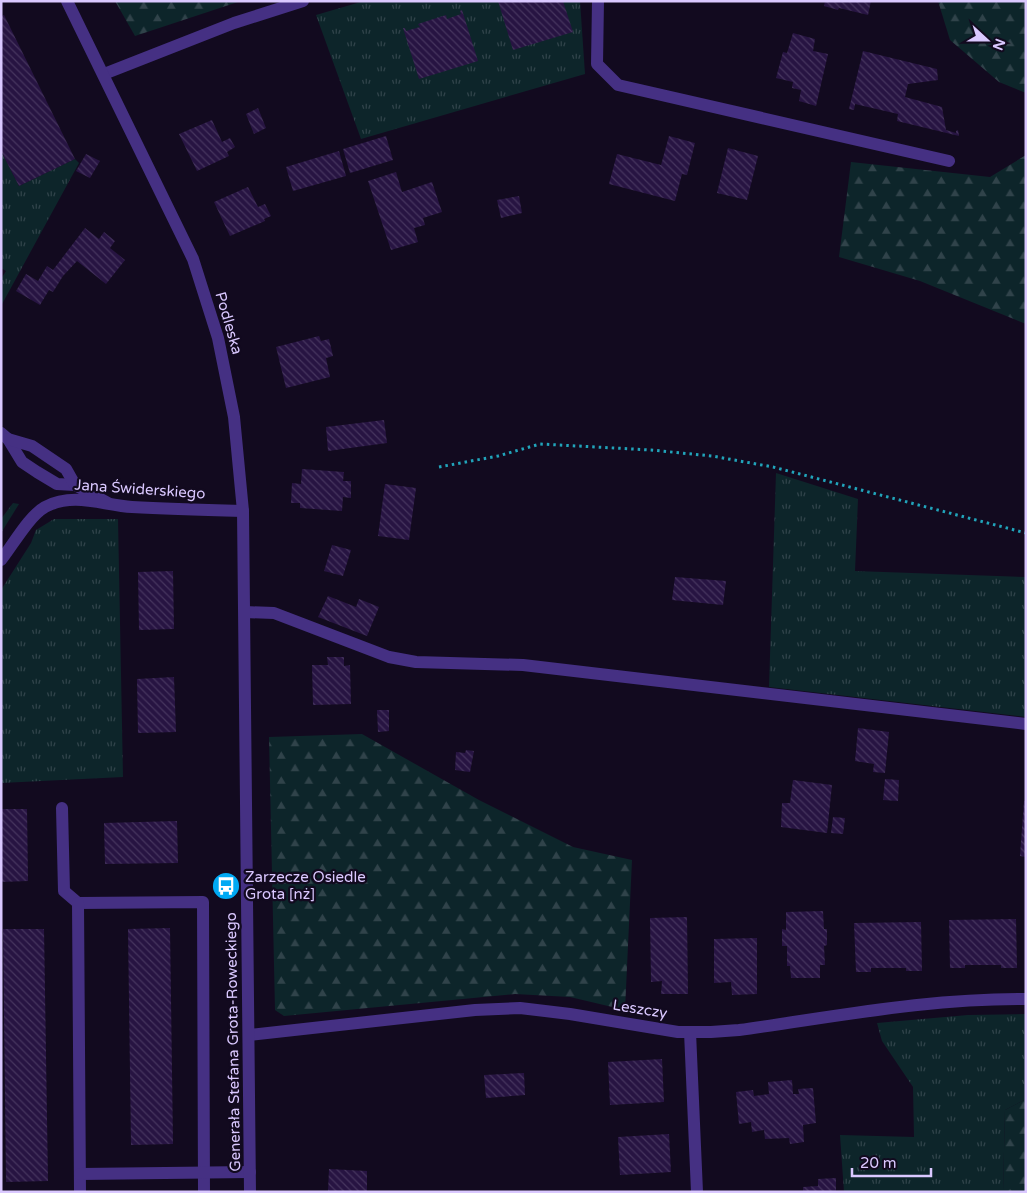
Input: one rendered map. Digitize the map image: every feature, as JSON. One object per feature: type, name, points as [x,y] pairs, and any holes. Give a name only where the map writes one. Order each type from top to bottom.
[{"type":"street","name":"Podleska","points":[[67,1],[193,260],[218,338],[234,417],[243,511],[246,683]]},
{"type":"street","points":[[104,74],[234,23],[303,1]]},
{"type":"street","points":[[598,1],[597,64],[618,84],[949,161]]},
{"type":"street","points":[[3,440],[22,462],[57,484],[75,485],[110,503]]},
{"type":"street","points":[[3,440],[32,446],[66,469],[75,485]]},
{"type":"street","name":"Jana Świderskiego","points":[[1,560],[29,522],[44,507],[68,499],[130,507],[243,511]]},
{"type":"street","points":[[245,612],[274,613],[389,657],[416,662],[523,664],[1026,724]]},
{"type":"street","name":"Generała Stefana Grota-Roweckiego","points":[[246,683],[250,1192]]},
{"type":"street","points":[[62,808],[64,891],[78,903],[203,902],[204,1192]]},
{"type":"street","points":[[78,903],[80,1192]]},
{"type":"street","name":"Leszczy","points":[[249,1035],[476,1010],[520,1008],[570,1014],[678,1032],[739,1030],[931,1004],[1026,999]]},
{"type":"street","points":[[690,1032],[697,1192]]},
{"type":"street","points":[[80,1174],[250,1172]]},
{"type":"path","points":[[439,468],[498,456],[540,444],[651,450],[712,456],[773,467],[1026,533]]},
{"type":"green space","points":[[115,1],[241,1],[135,36]]},
{"type":"green space","points":[[364,1],[580,1],[585,74],[361,139],[316,15]]},
{"type":"green space","points":[[938,1],[1026,1],[1026,93],[999,82],[950,40]]},
{"type":"green space","points":[[1,151],[19,186],[75,159],[79,163],[1,306],[1,279],[6,271],[1,268]]},
{"type":"green space","points":[[1026,155],[1026,324],[920,281],[839,257],[851,162],[990,177]]},
{"type":"green space","points":[[776,473],[858,499],[855,571],[1026,577],[1026,717],[769,687]]},
{"type":"green space","points":[[13,503],[19,504],[1,533],[1,519]]},
{"type":"green space","points":[[54,519],[118,519],[123,777],[1,783],[1,590],[31,543],[36,530]]},
{"type":"green space","points":[[362,734],[479,800],[573,847],[632,860],[625,1010],[570,997],[515,994],[284,1016],[275,1010],[269,737]]},
{"type":"green space","points":[[1026,1014],[1026,1099],[1005,1110],[1003,1192],[844,1192],[840,1135],[914,1137],[913,1087],[882,1041],[877,1023],[968,1015]]},
{"type":"green space","points":[[1026,1099],[1026,1192],[1003,1192],[1005,1110]]},
{"type":"building","points":[[498,1],[563,1],[573,32],[513,50]]},
{"type":"building","points":[[825,1],[871,1],[868,15],[824,6]]},
{"type":"building","points":[[462,10],[478,61],[419,79],[403,28],[406,31],[420,27],[418,24],[446,15],[447,19],[461,14],[460,11]]},
{"type":"building","points":[[4,15],[75,159],[19,186],[1,151],[1,16]]},
{"type":"building","points":[[793,33],[815,39],[813,51],[828,54],[816,106],[799,101],[801,90],[792,88],[793,82],[776,78],[783,52],[787,53]]},
{"type":"building","points":[[863,51],[937,69],[938,80],[908,84],[905,97],[942,107],[946,130],[956,133],[958,130],[959,136],[897,121],[898,114],[855,104],[854,110],[849,109]]},
{"type":"building","points":[[258,108],[266,128],[254,134],[246,114]]},
{"type":"building","points":[[212,120],[222,142],[230,138],[235,147],[227,152],[229,156],[197,171],[179,134]]},
{"type":"building","points":[[386,136],[393,160],[350,173],[343,149]]},
{"type":"building","points":[[669,136],[695,143],[687,175],[682,174],[675,201],[609,184],[617,154],[661,165]]},
{"type":"building","points":[[728,148],[758,156],[747,200],[717,193]]},
{"type":"building","points":[[339,151],[346,176],[293,191],[286,167]]},
{"type":"building","points":[[86,154],[100,161],[90,178],[76,171]]},
{"type":"building","points":[[396,172],[402,192],[432,182],[442,212],[423,218],[425,225],[414,228],[418,242],[391,250],[368,181]]},
{"type":"building","points":[[248,187],[258,207],[265,204],[271,216],[264,219],[265,221],[230,236],[214,202]]},
{"type":"building","points":[[519,196],[522,213],[501,218],[497,200]]},
{"type":"building","points":[[85,228],[99,239],[104,232],[115,241],[110,248],[125,260],[106,284],[77,261],[63,276],[53,292],[49,290],[40,305],[16,291],[26,274],[38,281],[47,266],[53,270]]},
{"type":"building","points":[[319,336],[321,341],[329,339],[333,356],[326,358],[330,377],[286,388],[276,347]]},
{"type":"building","points":[[384,420],[387,443],[328,451],[326,427]]},
{"type":"building","points":[[302,469],[344,472],[343,481],[351,481],[351,498],[343,497],[342,511],[300,508],[300,503],[291,503],[292,483],[301,484]]},
{"type":"building","points":[[385,484],[416,488],[409,540],[378,536]]},
{"type":"building","points":[[332,545],[351,550],[343,576],[324,571]]},
{"type":"building","points":[[173,571],[174,629],[139,630],[138,572]]},
{"type":"building","points":[[675,577],[726,581],[723,605],[672,600]]},
{"type":"building","points":[[328,596],[356,607],[359,599],[379,607],[367,636],[318,617]]},
{"type":"building","points":[[327,657],[344,657],[344,666],[350,665],[351,704],[313,705],[312,665],[328,665]]},
{"type":"building","points":[[174,677],[176,732],[138,733],[137,679]]},
{"type":"building","points":[[377,710],[389,710],[389,731],[378,732]]},
{"type":"building","points":[[858,728],[889,732],[885,773],[873,772],[874,764],[855,761]]},
{"type":"building","points":[[466,750],[474,751],[470,772],[455,770],[456,752],[465,753]]},
{"type":"building","points":[[885,779],[899,780],[898,801],[883,800]]},
{"type":"building","points":[[793,780],[832,785],[827,833],[781,827],[782,803],[790,803]]},
{"type":"building","points":[[1024,801],[1026,801],[1026,857],[1020,856]]},
{"type":"building","points":[[1,809],[27,809],[28,881],[1,882]]},
{"type":"building","points":[[833,817],[845,818],[843,834],[831,833]]},
{"type":"building","points":[[177,821],[178,863],[105,864],[104,823]]},
{"type":"building","points":[[823,911],[824,929],[827,929],[827,945],[824,946],[825,965],[820,965],[820,978],[791,978],[790,966],[787,966],[787,946],[782,946],[782,929],[786,930],[786,912]]},
{"type":"building","points":[[687,917],[688,994],[661,994],[662,981],[651,982],[650,918]]},
{"type":"building","points":[[1016,919],[1017,968],[1001,968],[1001,965],[965,965],[965,968],[950,968],[949,920]]},
{"type":"building","points":[[921,922],[922,971],[906,971],[906,968],[871,968],[871,972],[856,972],[854,923]]},
{"type":"building","points":[[170,928],[173,1144],[131,1145],[128,929]]},
{"type":"building","points":[[3,929],[44,929],[48,1181],[6,1182]]},
{"type":"building","points":[[757,938],[757,994],[732,995],[731,982],[714,983],[714,939]]},
{"type":"building","points":[[662,1059],[664,1102],[610,1105],[608,1062]]},
{"type":"building","points":[[524,1073],[525,1095],[486,1098],[484,1075]]},
{"type":"building","points":[[792,1080],[793,1094],[799,1094],[798,1089],[813,1088],[816,1123],[803,1125],[804,1142],[790,1144],[789,1138],[765,1139],[764,1130],[752,1132],[751,1122],[739,1124],[736,1092],[753,1090],[754,1096],[769,1094],[768,1082]]},
{"type":"building","points":[[669,1134],[671,1172],[620,1175],[618,1137]]},
{"type":"building","points":[[329,1169],[367,1171],[367,1192],[328,1192]]},
{"type":"building","points":[[836,1178],[836,1192],[803,1192],[803,1187],[818,1186],[818,1179]]},
{"type":"place","name":"Zarzecze Osiedle Grota [nż]","points":[[226,886]]}]
